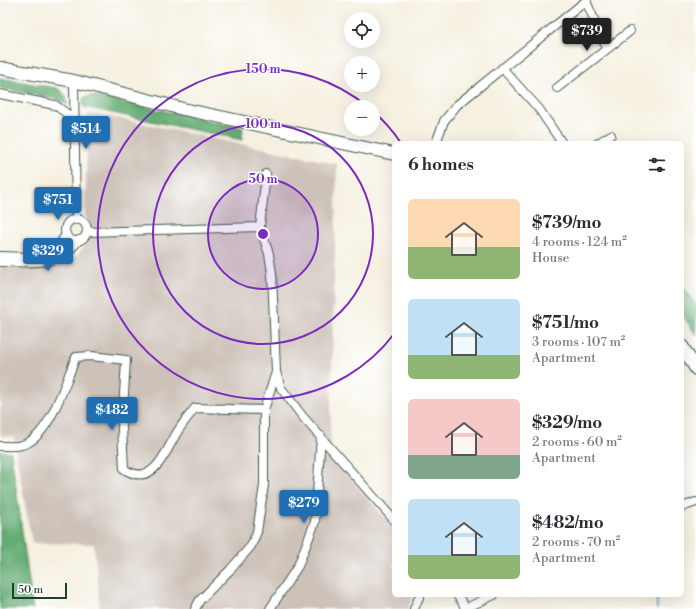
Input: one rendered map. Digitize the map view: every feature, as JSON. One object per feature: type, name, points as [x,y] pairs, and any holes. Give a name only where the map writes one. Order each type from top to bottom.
[{"type":"highway","points":[[0,68],[74,81],[183,109],[392,154]]},
{"type":"highway","points":[[684,340],[696,358]]},
{"type":"highway","points":[[684,349],[696,369]]},
{"type":"street","points":[[437,141],[440,128],[450,112],[502,68],[586,1],[607,49]]},
{"type":"street","points":[[557,88],[630,31]]},
{"type":"street","points":[[502,68],[539,109],[561,141]]},
{"type":"street","points":[[74,81],[76,120],[76,220]]},
{"type":"street","points":[[0,94],[55,105],[76,120]]},
{"type":"street","points":[[601,141],[611,135]]},
{"type":"street","points":[[266,174],[260,227],[269,254],[272,273],[276,372],[284,393],[392,518]]},
{"type":"street","points":[[0,262],[51,261],[68,252],[79,240],[84,238],[87,232],[85,225],[76,220]]},
{"type":"street","points":[[0,256],[46,255],[57,248],[66,234],[67,224],[76,220]]},
{"type":"street","points":[[87,232],[260,227]]},
{"type":"street","points":[[66,234],[70,239],[79,240]]},
{"type":"street","points":[[0,446],[22,445],[35,439],[47,424],[76,357],[91,356],[126,360],[122,428],[123,456],[124,469],[131,474],[145,475],[156,467],[175,436],[195,408],[264,410]]},
{"type":"street","points":[[194,609],[200,600],[230,570],[251,546],[257,532],[264,485],[264,410],[276,372]]},
{"type":"street","points":[[270,609],[298,566],[315,522],[321,436]]},
{"type":"street","points":[[684,506],[696,502]]},
{"type":"street","points":[[414,609],[419,597]]},
{"type":"street","points":[[458,597],[465,609],[490,597]]},
{"type":"shaded area","points":[[88,112],[337,164],[330,454],[392,527],[392,597],[412,597],[408,609],[100,609],[94,544],[32,543],[13,437],[0,436],[0,267],[60,265],[77,256],[91,238],[85,214]]},
{"type":"green space","points":[[0,78],[56,88],[65,95],[68,105],[56,99],[0,88]]},
{"type":"green space","points":[[86,96],[94,96],[243,128],[242,140],[83,107],[83,99]]},
{"type":"green space","points":[[684,288],[696,305],[696,335],[684,317]]},
{"type":"green space","points":[[0,451],[11,452],[33,609],[0,609]]},
{"type":"waterway","points":[[657,597],[657,609]]}]
